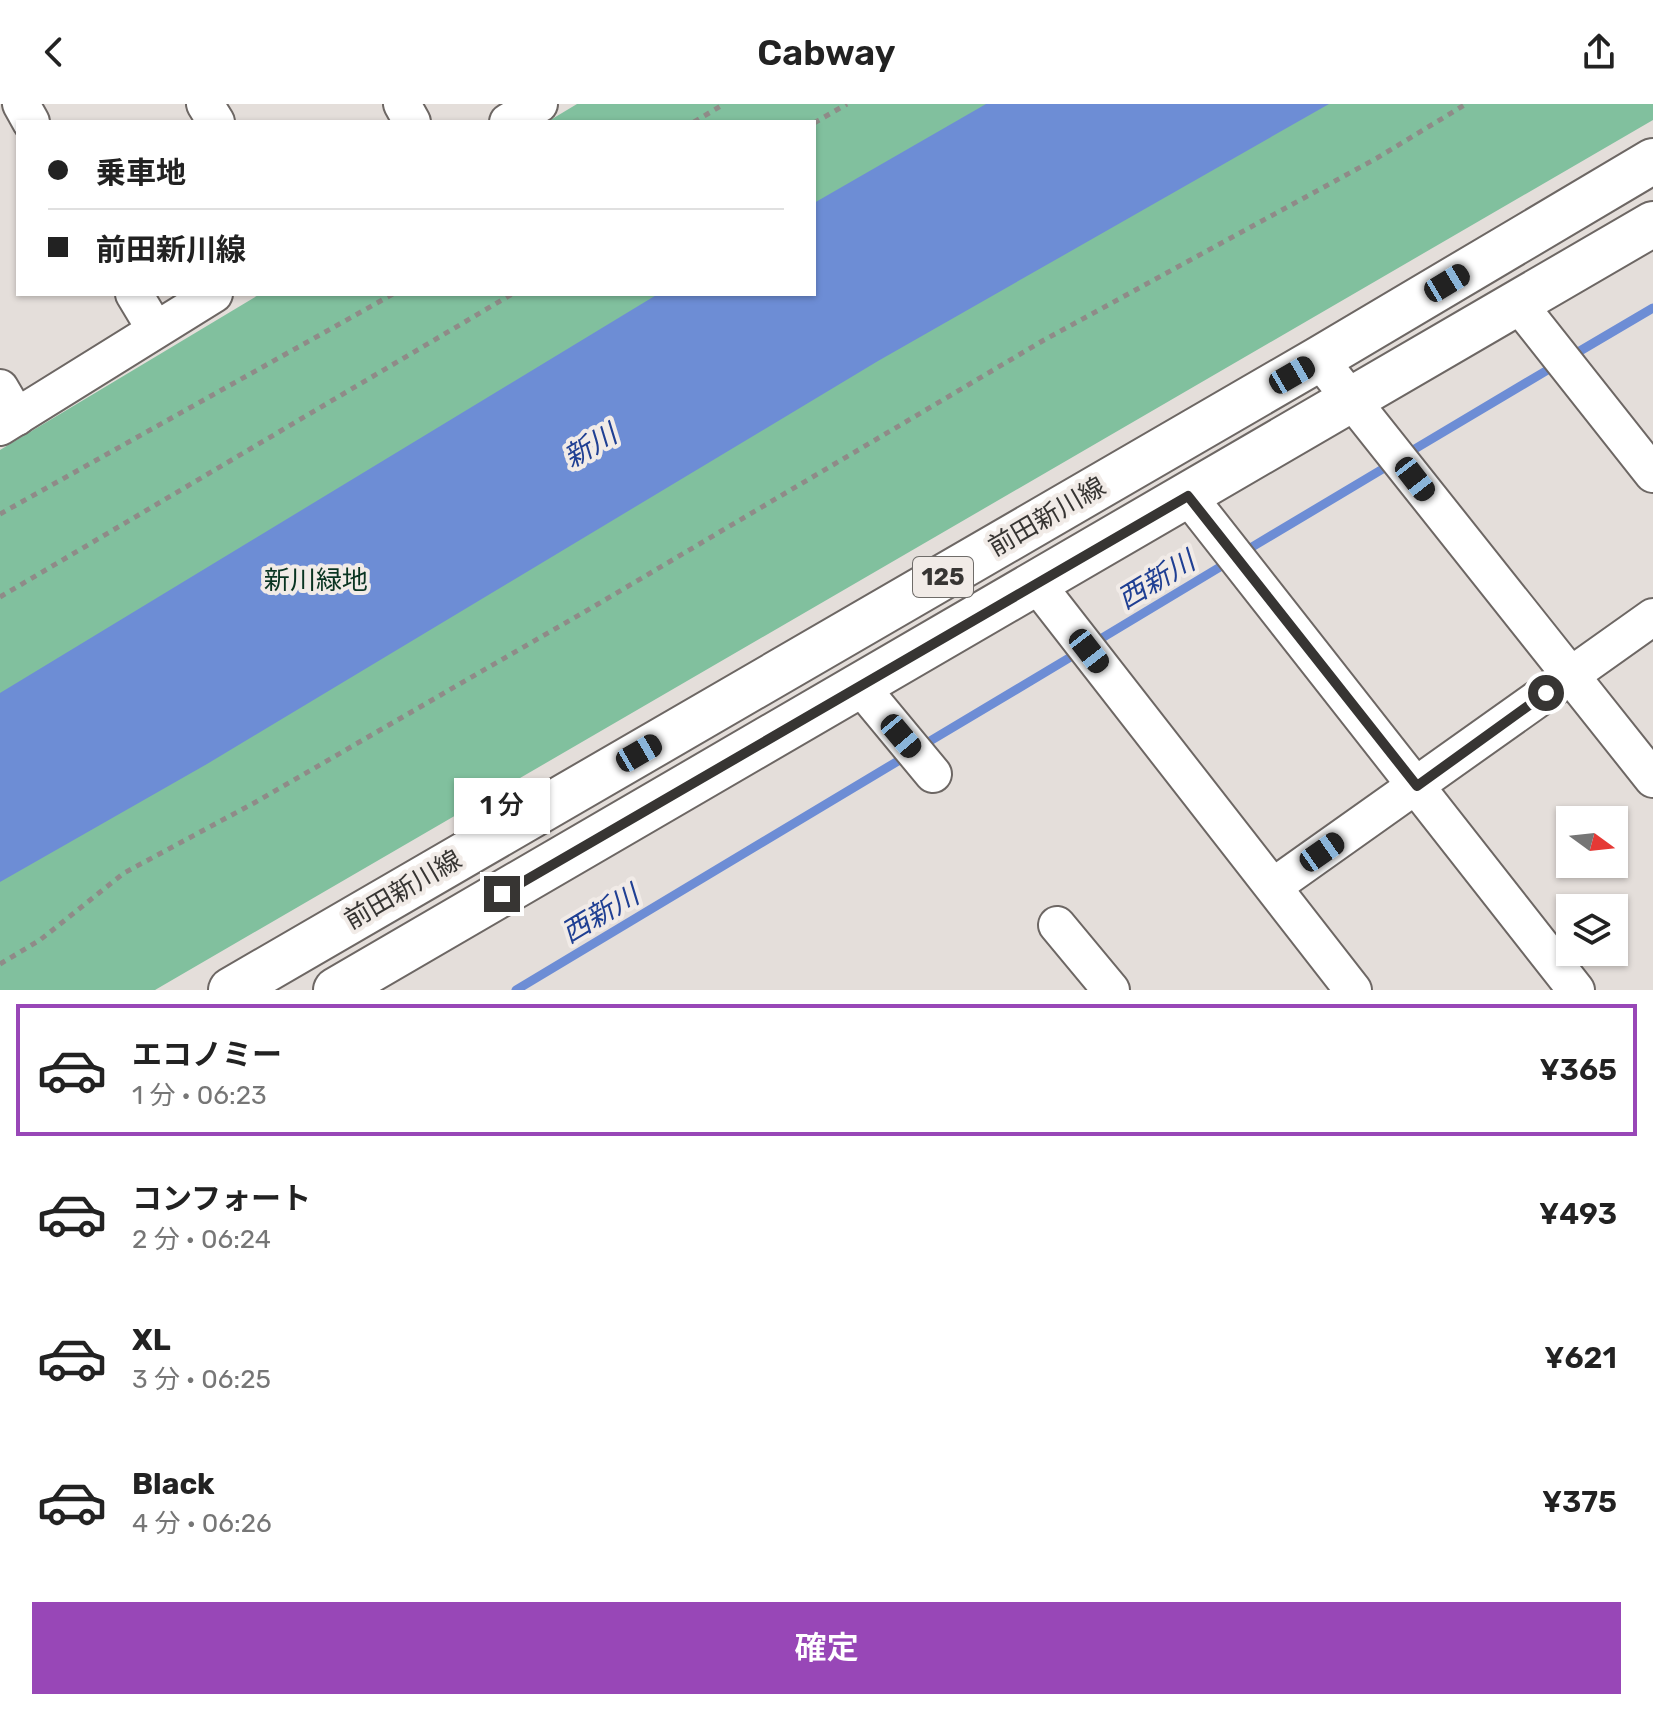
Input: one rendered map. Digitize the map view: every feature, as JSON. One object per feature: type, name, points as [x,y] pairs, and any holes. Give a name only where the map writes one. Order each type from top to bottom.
[{"type":"main road","name":"前田新川線","points":[[231,990],[1319,359],[1653,161]]},
{"type":"main road","name":"前田新川線","points":[[336,990],[1653,224]]},
{"type":"street","points":[[511,120],[539,104]]},
{"type":"street","points":[[135,296],[155,329]]},
{"type":"street","points":[[6,411],[211,296]]},
{"type":"street","points":[[1516,301],[1653,474]]},
{"type":"street","points":[[1319,359],[1653,779]]},
{"type":"street","points":[[1188,496],[1576,990]]},
{"type":"street","points":[[1035,582],[1353,990]]},
{"type":"street","points":[[1274,886],[1653,617]]},
{"type":"street","points":[[860,686],[933,774]]},
{"type":"street","points":[[1057,925],[1111,990]]},
{"type":"path","points":[[697,120],[724,104]]},
{"type":"path","points":[[816,122],[847,104]]},
{"type":"path","points":[[0,964],[40,940],[124,873],[254,803],[557,628],[1044,340],[1377,158],[1466,104]]},
{"type":"path","points":[[0,514],[389,296]]},
{"type":"path","points":[[0,597],[509,296]]},
{"type":"green space","name":"新川緑地","points":[[577,104],[1653,104],[1653,120],[155,990],[0,990],[0,450],[257,296],[816,296],[816,120],[550,120]]},
{"type":"water","name":"新川","points":[[986,104],[1329,104],[878,361],[207,764],[0,882],[0,693],[655,296],[816,296],[816,202]]},
{"type":"waterway","name":"西新川","points":[[1568,358],[1653,308]]},
{"type":"waterway","name":"西新川","points":[[1403,456],[1556,365]]},
{"type":"waterway","name":"西新川","points":[[1242,553],[1391,464]]},
{"type":"waterway","name":"西新川","points":[[1092,644],[1230,561]]},
{"type":"waterway","name":"西新川","points":[[920,747],[1079,652]]},
{"type":"waterway","name":"西新川","points":[[516,990],[908,755]]},
{"type":"route","points":[[502,894],[1188,496],[1417,786],[1546,693]]}]
